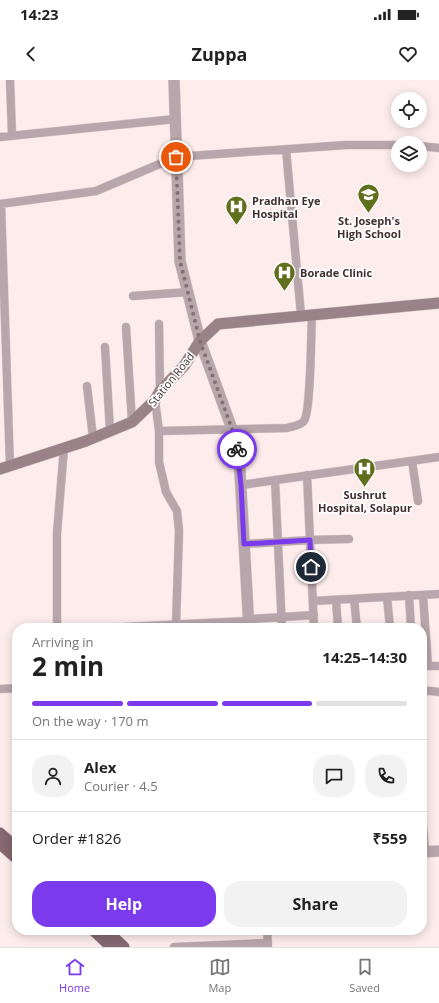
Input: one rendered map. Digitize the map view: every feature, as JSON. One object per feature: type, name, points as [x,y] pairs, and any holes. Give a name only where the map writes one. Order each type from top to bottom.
[{"type":"main road","name":"Station Road","points":[[5,468],[93,438],[132,422],[158,396],[184,366],[200,341],[218,324],[439,303]]},
{"type":"main road","points":[[0,833],[12,844]]},
{"type":"main road","points":[[0,844],[12,855]]},
{"type":"main road","points":[[98,935],[111,947]]},
{"type":"main road","points":[[111,935],[124,947]]},
{"type":"street","points":[[10,80],[12,136]]},
{"type":"street","points":[[174,80],[180,261],[200,341],[232,429],[239,455],[249,623],[282,617],[314,615]]},
{"type":"street","points":[[0,137],[175,119]]},
{"type":"street","points":[[5,468],[0,204],[96,192],[176,157],[346,145],[391,146]]},
{"type":"street","points":[[427,147],[439,148]]},
{"type":"street","points":[[159,431],[287,428],[300,425],[305,420],[308,401],[306,315],[286,149]]},
{"type":"street","points":[[133,296],[188,292]]},
{"type":"street","points":[[159,324],[159,462],[166,492],[177,511],[179,531],[176,623]]},
{"type":"street","points":[[126,327],[132,422]]},
{"type":"street","points":[[105,347],[110,431]]},
{"type":"street","points":[[87,386],[93,438]]},
{"type":"street","points":[[57,623],[57,533],[64,448]]},
{"type":"street","points":[[241,485],[439,457]]},
{"type":"street","points":[[412,461],[418,501]]},
{"type":"street","points":[[307,475],[314,623]]},
{"type":"street","points":[[275,480],[282,623]]},
{"type":"street","points":[[244,544],[349,539]]},
{"type":"street","points":[[313,601],[439,594]]},
{"type":"street","points":[[409,595],[411,623]]},
{"type":"street","points":[[423,595],[424,623]]},
{"type":"street","points":[[387,597],[390,623]]},
{"type":"street","points":[[354,599],[356,623]]},
{"type":"street","points":[[336,600],[338,623]]},
{"type":"street","points":[[427,666],[439,666]]},
{"type":"street","points":[[0,689],[12,688]]},
{"type":"street","points":[[427,690],[439,692]]},
{"type":"street","points":[[427,851],[439,851]]},
{"type":"street","points":[[174,947],[268,945],[267,935]]},
{"type":"way so far","points":[[176,157],[180,261],[200,341],[232,429],[237,449]]},
{"type":"place","name":"St. Joseph's High School","points":[[369,214]]},
{"type":"place","name":"Pradhan Eye Hospital","points":[[237,226]]},
{"type":"place","name":"Borade Clinic","points":[[285,292]]},
{"type":"place","name":"Sushrut Hospital, Solapur","points":[[365,488]]},
{"type":"route","points":[[237,449],[239,455],[244,544],[310,540],[311,567]]}]
